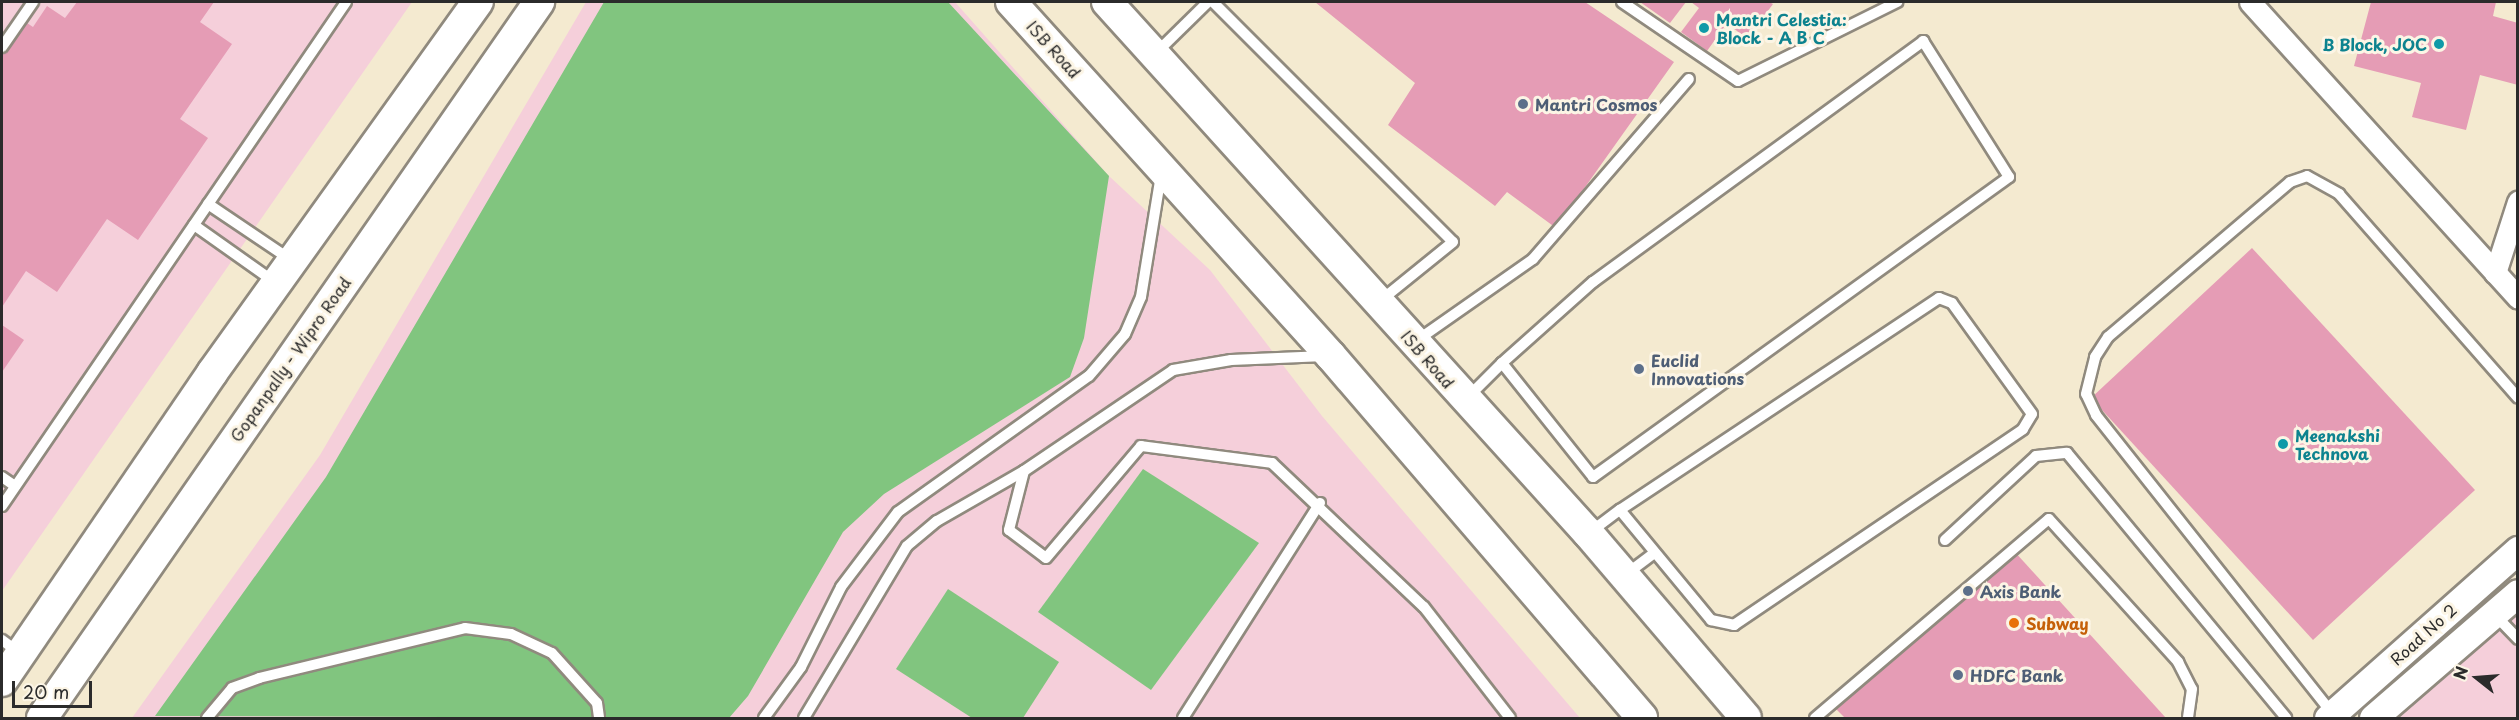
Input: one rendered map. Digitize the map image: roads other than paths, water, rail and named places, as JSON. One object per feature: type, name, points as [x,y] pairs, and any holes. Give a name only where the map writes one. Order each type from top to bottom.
[{"type":"main road","name":"Gopanpally - Wipro Road","points":[[42,718],[539,2]]},
{"type":"main road","name":"ISB Road","points":[[1011,2],[1331,356],[1642,718]]},
{"type":"main road","name":"ISB Road","points":[[1113,4],[1155,54],[1465,400],[1588,533],[1746,718]]},
{"type":"main road","points":[[2,681],[11,647],[284,272],[469,5]]},
{"type":"street","points":[[2250,2],[2517,298]]},
{"type":"street","points":[[2495,273],[2517,202]]},
{"type":"street","name":"Road No 2","points":[[2331,716],[2517,550]]},
{"type":"street","name":"Road No 2","points":[[2373,718],[2517,593]]},
{"type":"lane","points":[[2,47],[33,2]]},
{"type":"lane","points":[[2,506],[346,2]]},
{"type":"lane","points":[[1155,54],[1211,2],[1453,242],[1379,302]]},
{"type":"lane","points":[[1622,2],[1738,81],[1897,2]]},
{"type":"lane","points":[[1465,400],[1502,363],[1691,207],[1923,41],[2009,177],[1593,477],[1502,363]]},
{"type":"lane","points":[[1414,343],[1533,259],[1689,79]]},
{"type":"lane","points":[[764,718],[801,667],[841,587],[898,512],[1089,376],[1125,334],[1142,297],[1162,170]]},
{"type":"lane","points":[[2331,716],[2096,415],[2086,394],[2095,357],[2108,337],[2290,182],[2307,176],[2339,194],[2517,398]]},
{"type":"lane","points":[[208,204],[284,272]]},
{"type":"lane","points":[[194,225],[284,272]]},
{"type":"lane","points":[[1588,533],[1620,510],[1939,298],[1952,303],[2030,407],[2032,414],[2023,429],[1746,622],[1725,626],[1711,620],[1653,554],[1620,510]]},
{"type":"lane","points":[[804,718],[907,546],[937,521],[1024,471],[1173,370],[1231,360],[1331,356]]},
{"type":"lane","points":[[1024,471],[1009,530],[1046,558],[1141,446],[1272,464],[1320,503],[1424,606],[1510,718]]},
{"type":"lane","points":[[1946,540],[2036,456],[2067,453],[2286,718]]},
{"type":"lane","points":[[2,477],[15,486]]},
{"type":"lane","points":[[1183,718],[1320,503]]},
{"type":"lane","points":[[1815,718],[2049,519],[2178,662],[2192,689],[2188,718]]},
{"type":"lane","points":[[1624,576],[1653,554]]},
{"type":"lane","points":[[2493,614],[2517,639]]},
{"type":"lane","points":[[207,718],[232,688],[258,678],[465,628],[511,634],[552,653],[597,703],[599,718]]},
{"type":"place","name":"Mantri Celestia: Block - A B C","points":[[1704,28]]},
{"type":"place","name":"B Block, JOC","points":[[2439,44]]},
{"type":"place","name":"Mantri Cosmos","points":[[1523,104]]},
{"type":"place","name":"Euclid Innovations","points":[[1639,369]]},
{"type":"place","name":"Meenakshi Technova","points":[[2283,444]]},
{"type":"place","name":"Axis Bank","points":[[1968,591]]},
{"type":"place","name":"Subway","points":[[2014,623]]},
{"type":"place","name":"HDFC Bank","points":[[1958,675]]}]
